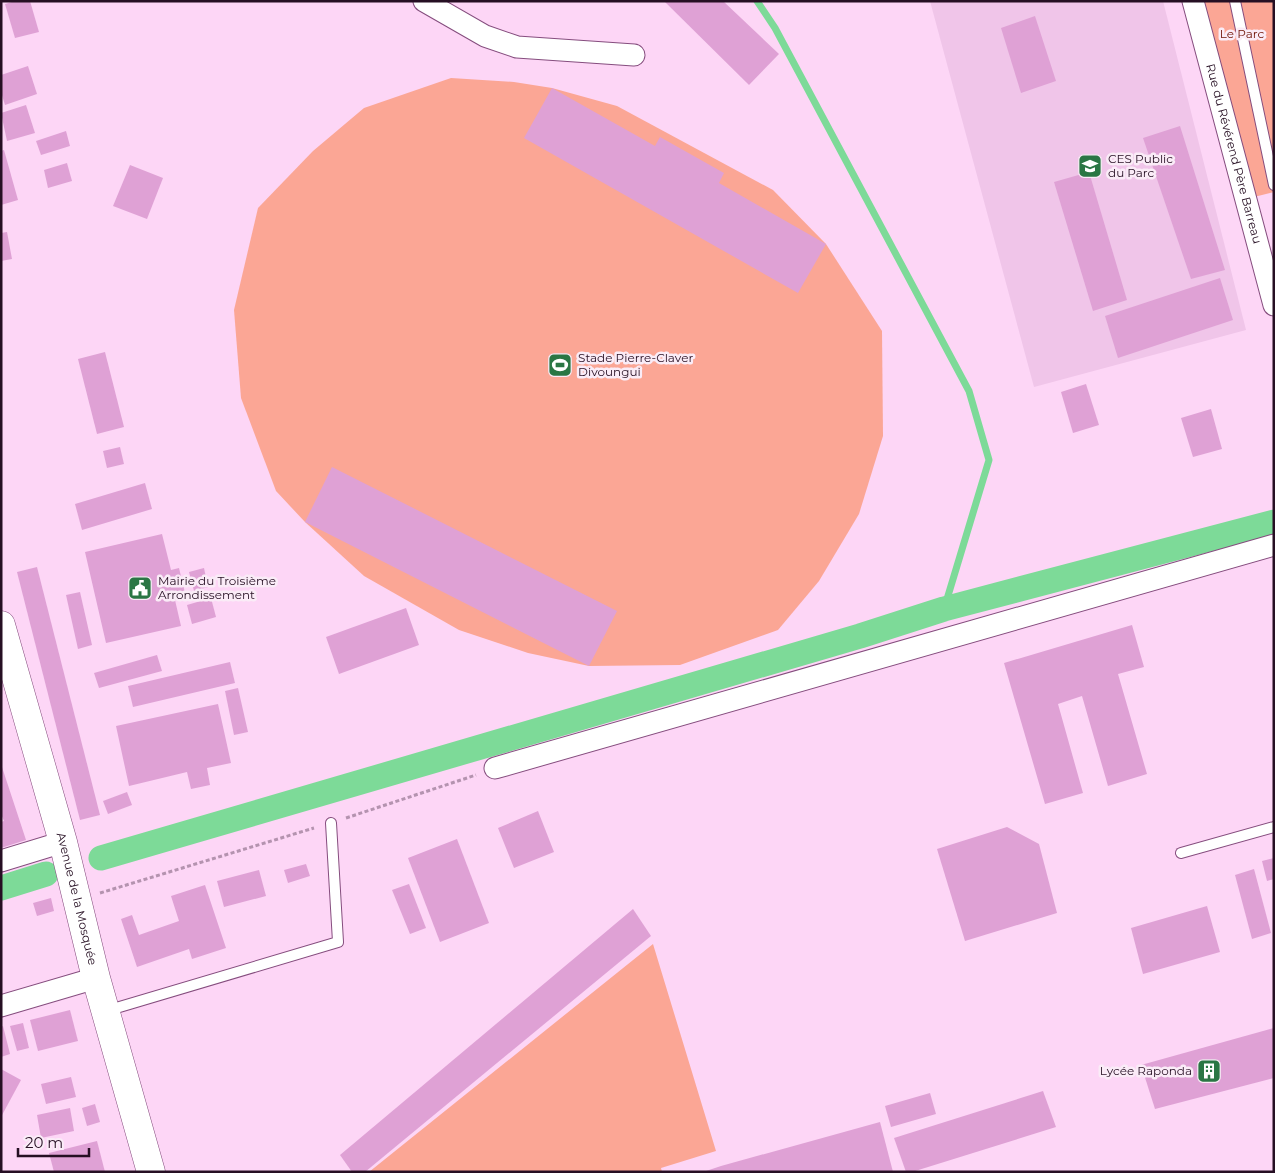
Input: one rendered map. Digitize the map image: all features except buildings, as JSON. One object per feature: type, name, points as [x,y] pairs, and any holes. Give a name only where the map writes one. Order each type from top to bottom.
[{"type":"street","points":[[424,1],[485,36],[517,47],[634,55]]},
{"type":"street","name":"Rue du Révérend Père Barreau","points":[[1196,2],[1274,305]]},
{"type":"street","points":[[495,768],[1274,545]]},
{"type":"street","name":"Avenue de la Mosquée","points":[[1,625],[5,656],[64,846],[96,978],[152,1172]]},
{"type":"street","points":[[1,861],[64,846]]},
{"type":"street","points":[[1,1006],[96,978]]},
{"type":"lane","points":[[1235,1],[1274,185]]},
{"type":"lane","points":[[106,1011],[338,942],[332,823]]},
{"type":"lane","points":[[1181,853],[1274,828]]},
{"type":"path","points":[[76,893],[332,823],[495,768]]},
{"type":"shaded area","name":"CES Public du Parc","points":[[930,1],[1163,1],[1246,330],[1034,387]]},
{"type":"green space","name":"Le Parc","points":[[1200,1],[1274,1],[1274,192],[1246,199]]},
{"type":"green space","name":"Stade Pierre-Claver Divoungui","points":[[451,78],[514,82],[552,88],[617,106],[773,190],[826,244],[882,331],[883,436],[859,514],[819,581],[778,630],[680,665],[589,666],[528,653],[459,630],[364,576],[305,522],[276,491],[241,398],[234,310],[258,208],[313,151],[364,108]]},
{"type":"green space","points":[[653,944],[716,1151],[661,1168],[662,1172],[369,1172]]},
{"type":"waterway","points":[[757,1],[775,28],[969,391],[989,460],[944,609]]},
{"type":"waterway","points":[[101,858],[860,636],[944,609],[1274,522]]},
{"type":"waterway","points":[[1,888],[46,874]]},
{"type":"place","name":"CES Public du Parc","points":[[1090,166]]},
{"type":"place","name":"Stade Pierre-Claver Divoungui","points":[[560,365]]},
{"type":"place","name":"Mairie du Troisième Arrondissement","points":[[140,588]]},
{"type":"place","name":"Lycée Raponda","points":[[1209,1071]]}]
